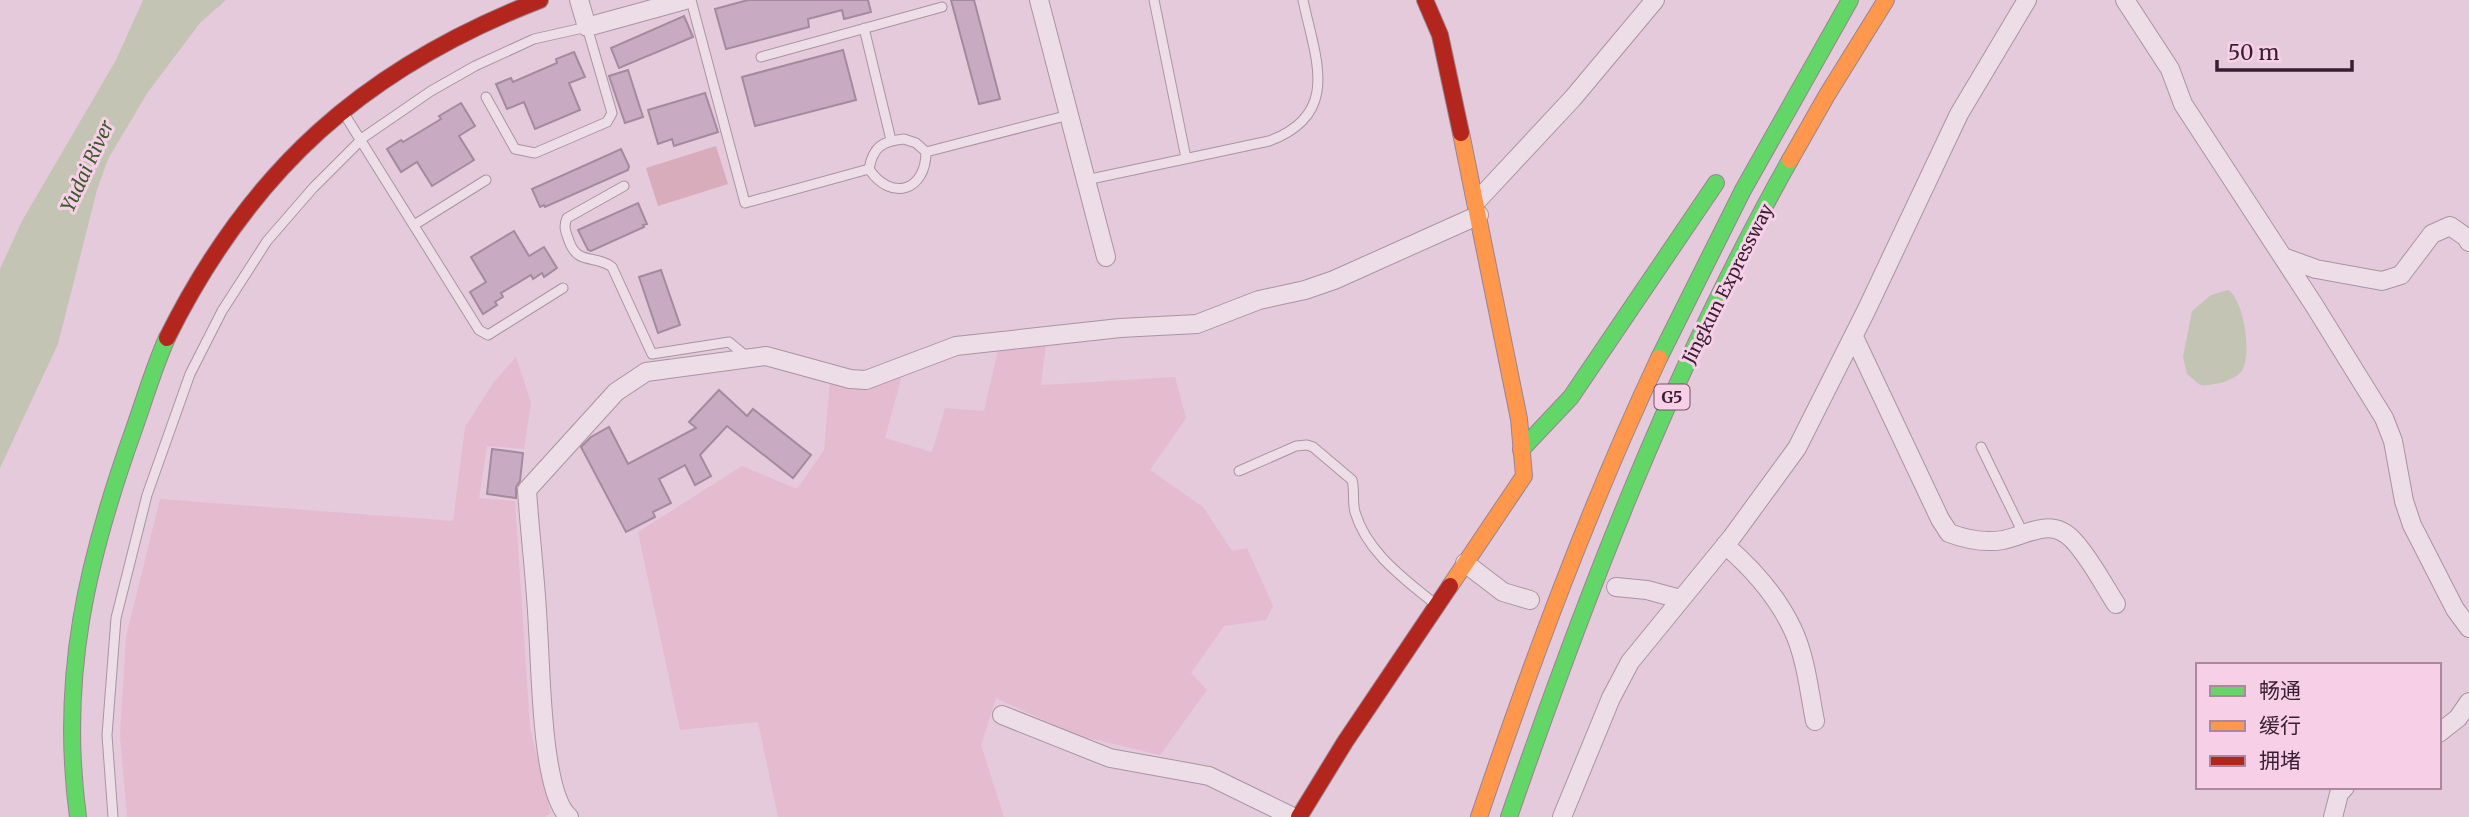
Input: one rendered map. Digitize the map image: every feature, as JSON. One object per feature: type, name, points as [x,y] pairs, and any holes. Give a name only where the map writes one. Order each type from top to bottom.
[{"type":"main road","points":[[78,817],[72,734],[81,611],[114,485],[158,361],[191,294],[228,236],[287,165],[342,110],[413,61],[459,35],[540,0]]},
{"type":"main road","points":[[1299,817],[1345,742],[1524,476],[1519,419],[1478,208],[1440,35],[1426,0]]},
{"type":"main road","name":"Jingkun Expressway","points":[[1479,817],[1558,595],[1647,384],[1722,229],[1772,135],[1850,0]]},
{"type":"main road","name":"Jingkun Expressway","points":[[1509,817],[1583,606],[1673,395],[1747,242],[1798,147],[1886,0]]},
{"type":"main road","points":[[1521,450],[1571,397],[1716,183]]},
{"type":"street","points":[[579,0],[587,27],[685,0]]},
{"type":"street","points":[[1038,0],[1106,257]]},
{"type":"street","points":[[569,817],[560,804],[549,763],[542,718],[527,490],[616,392],[646,372],[747,357],[771,356],[850,379],[866,380],[956,346],[1120,328],[1197,324],[1259,300],[1305,290],[1334,280],[1478,208],[1656,0]]},
{"type":"street","points":[[1562,817],[1611,698],[1630,662],[1725,545],[1797,448],[1854,337],[1959,114],[2027,0]]},
{"type":"street","points":[[2125,0],[2169,69],[2183,104],[2384,418],[2393,441],[2404,501],[2412,524],[2455,609],[2469,628]]},
{"type":"street","points":[[2283,257],[2316,269],[2382,281],[2401,275],[2432,234],[2442,228],[2450,226],[2469,242]]},
{"type":"street","points":[[1854,337],[1945,529],[1960,537],[2001,541],[2043,527],[2055,528],[2074,540],[2116,604]]},
{"type":"street","points":[[1725,545],[1746,563],[1774,598],[1793,630],[1802,657],[1815,721]]},
{"type":"street","points":[[1465,563],[1503,592],[1530,600]]},
{"type":"street","points":[[1616,587],[1647,590],[1680,599]]},
{"type":"street","points":[[2441,731],[2458,718],[2469,702]]},
{"type":"street","points":[[1002,715],[1110,758],[1209,776],[1293,817]]},
{"type":"street","points":[[2333,817],[2339,794],[2343,789]]},
{"type":"lane","points":[[691,0],[745,203],[869,169]]},
{"type":"lane","points":[[1154,0],[1186,159]]},
{"type":"lane","points":[[1086,180],[1278,138],[1286,134],[1306,116],[1316,97],[1320,80],[1303,0]]},
{"type":"lane","points":[[761,57],[942,7]]},
{"type":"lane","points":[[113,817],[107,734],[116,618],[147,495],[190,374],[222,311],[267,241],[360,140],[431,91],[475,66],[534,39],[587,27],[612,113],[607,122],[535,153],[515,149],[486,97]]},
{"type":"lane","points":[[864,28],[891,140]]},
{"type":"lane","points":[[342,110],[480,330],[488,335],[563,288]]},
{"type":"lane","points":[[926,152],[1069,115]]},
{"type":"lane","points":[[904,139],[916,143],[926,152],[926,167],[919,180],[906,188],[891,189],[877,182],[869,169],[871,157],[879,146],[891,140],[904,139]]},
{"type":"lane","points":[[414,225],[486,180]]},
{"type":"lane","points":[[624,186],[567,218],[565,230],[572,250],[581,257],[612,267],[652,354],[729,342],[747,357]]},
{"type":"lane","points":[[1239,471],[1296,446],[1313,447],[1352,480],[1354,508],[1359,524],[1387,563],[1436,605]]},
{"type":"lane","points":[[1981,447],[2023,533]]},
{"type":"shaded area","points":[[716,146],[728,184],[658,206],[646,168]]},
{"type":"shaded area","points":[[1046,343],[1041,385],[1175,377],[1186,418],[1150,470],[1203,507],[1232,551],[1247,548],[1273,606],[1266,620],[1224,626],[1191,673],[1207,690],[1160,755],[1076,735],[996,698],[981,745],[1004,817],[778,817],[758,722],[680,730],[638,532],[742,466],[797,489],[824,450],[830,380],[902,375],[885,438],[932,452],[945,408],[984,411],[999,346]]},
{"type":"shaded area","points":[[516,357],[531,403],[524,449],[487,446],[479,498],[515,501],[530,728],[551,813],[545,817],[127,817],[120,735],[126,637],[160,499],[453,521],[465,427],[494,382]]},
{"type":"water","name":"Yudai River","points":[[143,0],[226,0],[200,23],[148,92],[108,159],[97,190],[58,344],[0,468],[0,269],[22,221],[116,60]]},
{"type":"water","points":[[2228,290],[2238,305],[2245,329],[2245,365],[2241,372],[2227,381],[2200,385],[2187,374],[2183,357],[2192,311],[2211,295]]},
{"type":"building","points":[[748,0],[868,0],[871,12],[844,19],[842,10],[808,19],[809,27],[726,49],[715,9]]},
{"type":"building","points":[[951,0],[974,0],[1000,99],[979,104]]},
{"type":"building","points":[[684,16],[693,37],[619,68],[611,48]]},
{"type":"building","points":[[843,50],[856,100],[755,126],[742,77]]},
{"type":"building","points":[[574,52],[585,77],[569,83],[580,110],[535,129],[524,102],[507,109],[496,84],[511,78],[513,82],[557,63],[556,59]]},
{"type":"building","points":[[628,70],[643,117],[625,123],[609,76]]},
{"type":"building","points":[[705,93],[718,132],[674,146],[672,139],[658,144],[648,110]]},
{"type":"building","points":[[461,103],[475,126],[459,136],[474,160],[432,186],[417,162],[401,172],[387,149],[441,119],[439,116]]},
{"type":"building","points":[[621,149],[629,166],[628,170],[540,207],[532,189]]},
{"type":"building","points":[[638,203],[647,224],[643,225],[644,227],[588,250],[578,230]]},
{"type":"building","points":[[514,231],[529,256],[544,247],[557,268],[544,277],[542,273],[533,279],[531,275],[501,293],[503,297],[495,302],[497,305],[483,314],[470,292],[486,282],[471,257]]},
{"type":"building","points":[[661,270],[680,325],[658,333],[639,277]]},
{"type":"building","points":[[719,390],[747,416],[753,409],[811,455],[793,478],[727,426],[700,455],[711,476],[695,485],[685,465],[659,479],[671,503],[653,512],[655,517],[626,532],[581,447],[591,437],[609,427],[628,464],[696,428],[689,422]]},
{"type":"building","points":[[492,449],[523,453],[516,498],[487,494]]},
{"type":"traffic: fast","points":[[1659,358],[1743,190],[1850,0]]},
{"type":"traffic: fast","points":[[1509,817],[1601,565],[1670,400],[1708,319],[1790,160]]},
{"type":"traffic: fast","points":[[1521,450],[1571,397],[1716,183]]},
{"type":"traffic: fast","points":[[78,817],[72,716],[81,620],[91,572],[117,478],[167,338]]},
{"type":"traffic: slow","points":[[1790,160],[1886,0]]},
{"type":"traffic: slow","points":[[1450,586],[1524,476],[1519,419],[1461,133]]},
{"type":"traffic: slow","points":[[1479,817],[1563,585],[1633,414],[1659,358]]},
{"type":"traffic: jam","points":[[167,338],[200,278],[236,223],[276,175],[319,131],[367,92],[420,58],[477,27],[540,0]]},
{"type":"traffic: jam","points":[[1425,0],[1440,35],[1461,133]]},
{"type":"traffic: jam","points":[[1299,817],[1345,742],[1450,586]]}]
